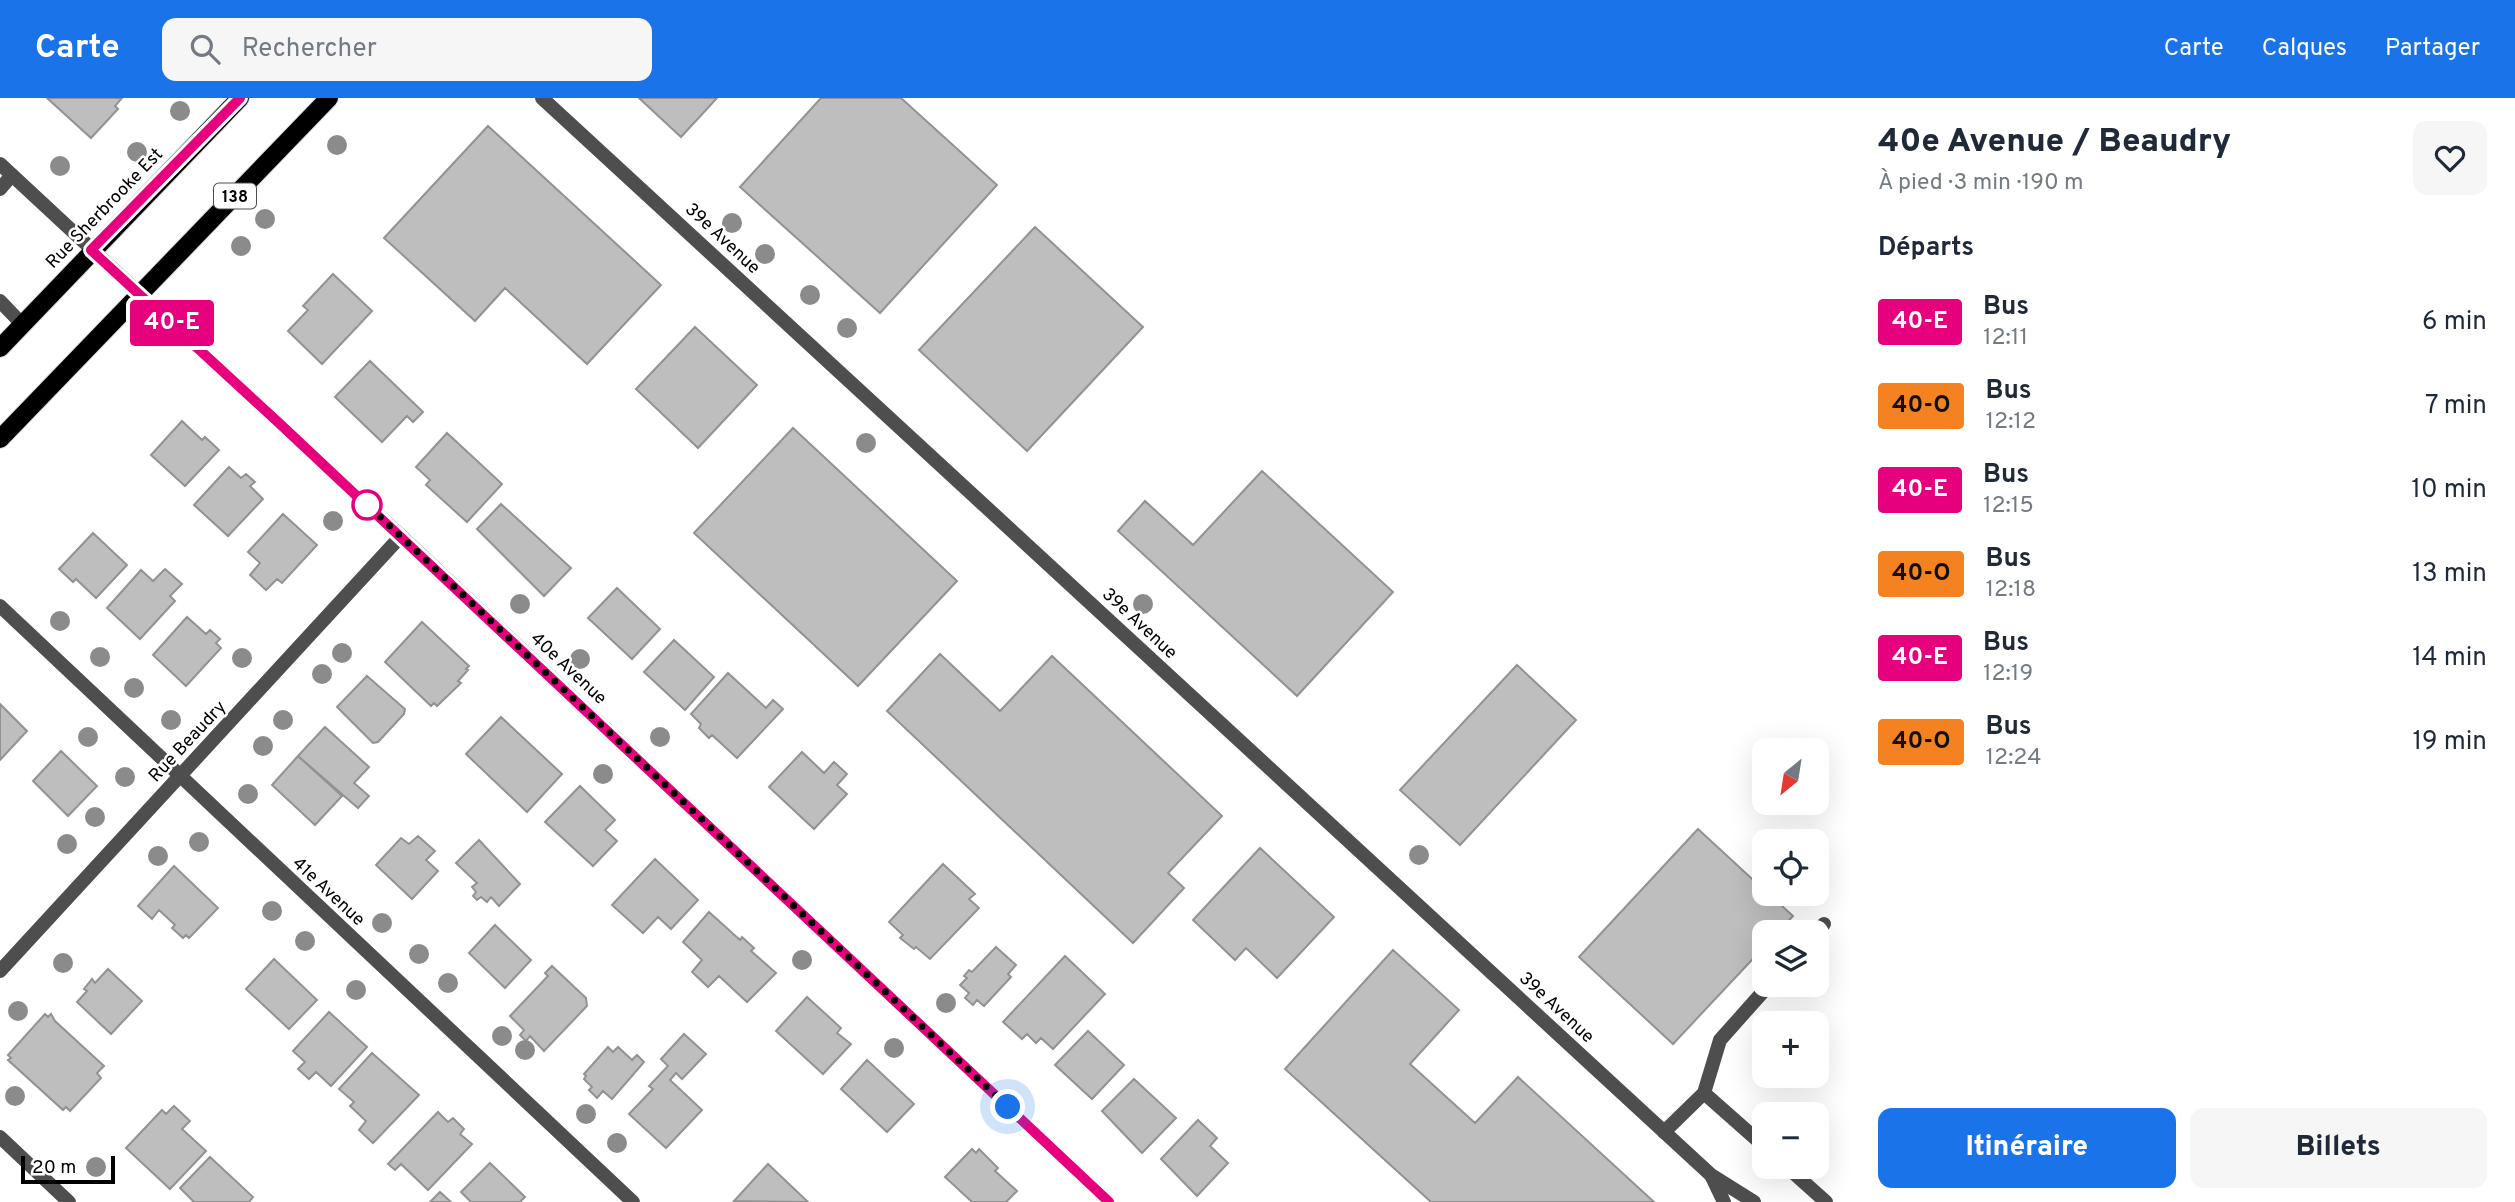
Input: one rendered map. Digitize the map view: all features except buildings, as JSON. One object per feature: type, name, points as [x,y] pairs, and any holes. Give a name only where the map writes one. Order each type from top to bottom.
[{"type":"main road","name":"Rue Sherbrooke Est","points":[[0,348],[91,250],[240,98]]},
{"type":"main road","name":"138","points":[[0,439],[329,98]]},
{"type":"street","name":"39e Avenue","points":[[542,98],[1664,1132],[1712,1175],[1754,1202]]},
{"type":"street","name":"40e Avenue","points":[[0,164],[401,536],[1109,1202]]},
{"type":"street","points":[[0,189],[12,175]]},
{"type":"street","points":[[0,301],[22,324]]},
{"type":"street","name":"Rue Beaudry","points":[[0,971],[401,536]]},
{"type":"street","name":"41e Avenue","points":[[0,606],[633,1202]]},
{"type":"street","points":[[1664,1132],[1703,1093],[1720,1040],[1758,997]]},
{"type":"street","points":[[1703,1093],[1752,1136]]},
{"type":"street","points":[[0,1137],[69,1202]]},
{"type":"street","name":"39e Avenue","points":[[1712,1175],[1724,1202]]},
{"type":"street","points":[[1800,1179],[1826,1202]]},
{"type":"bus line","name":"40-E","points":[[240,98],[91,250],[178,328],[1109,1202]]},
{"type":"route","points":[[367,505],[360,498],[1008,1107]]}]
